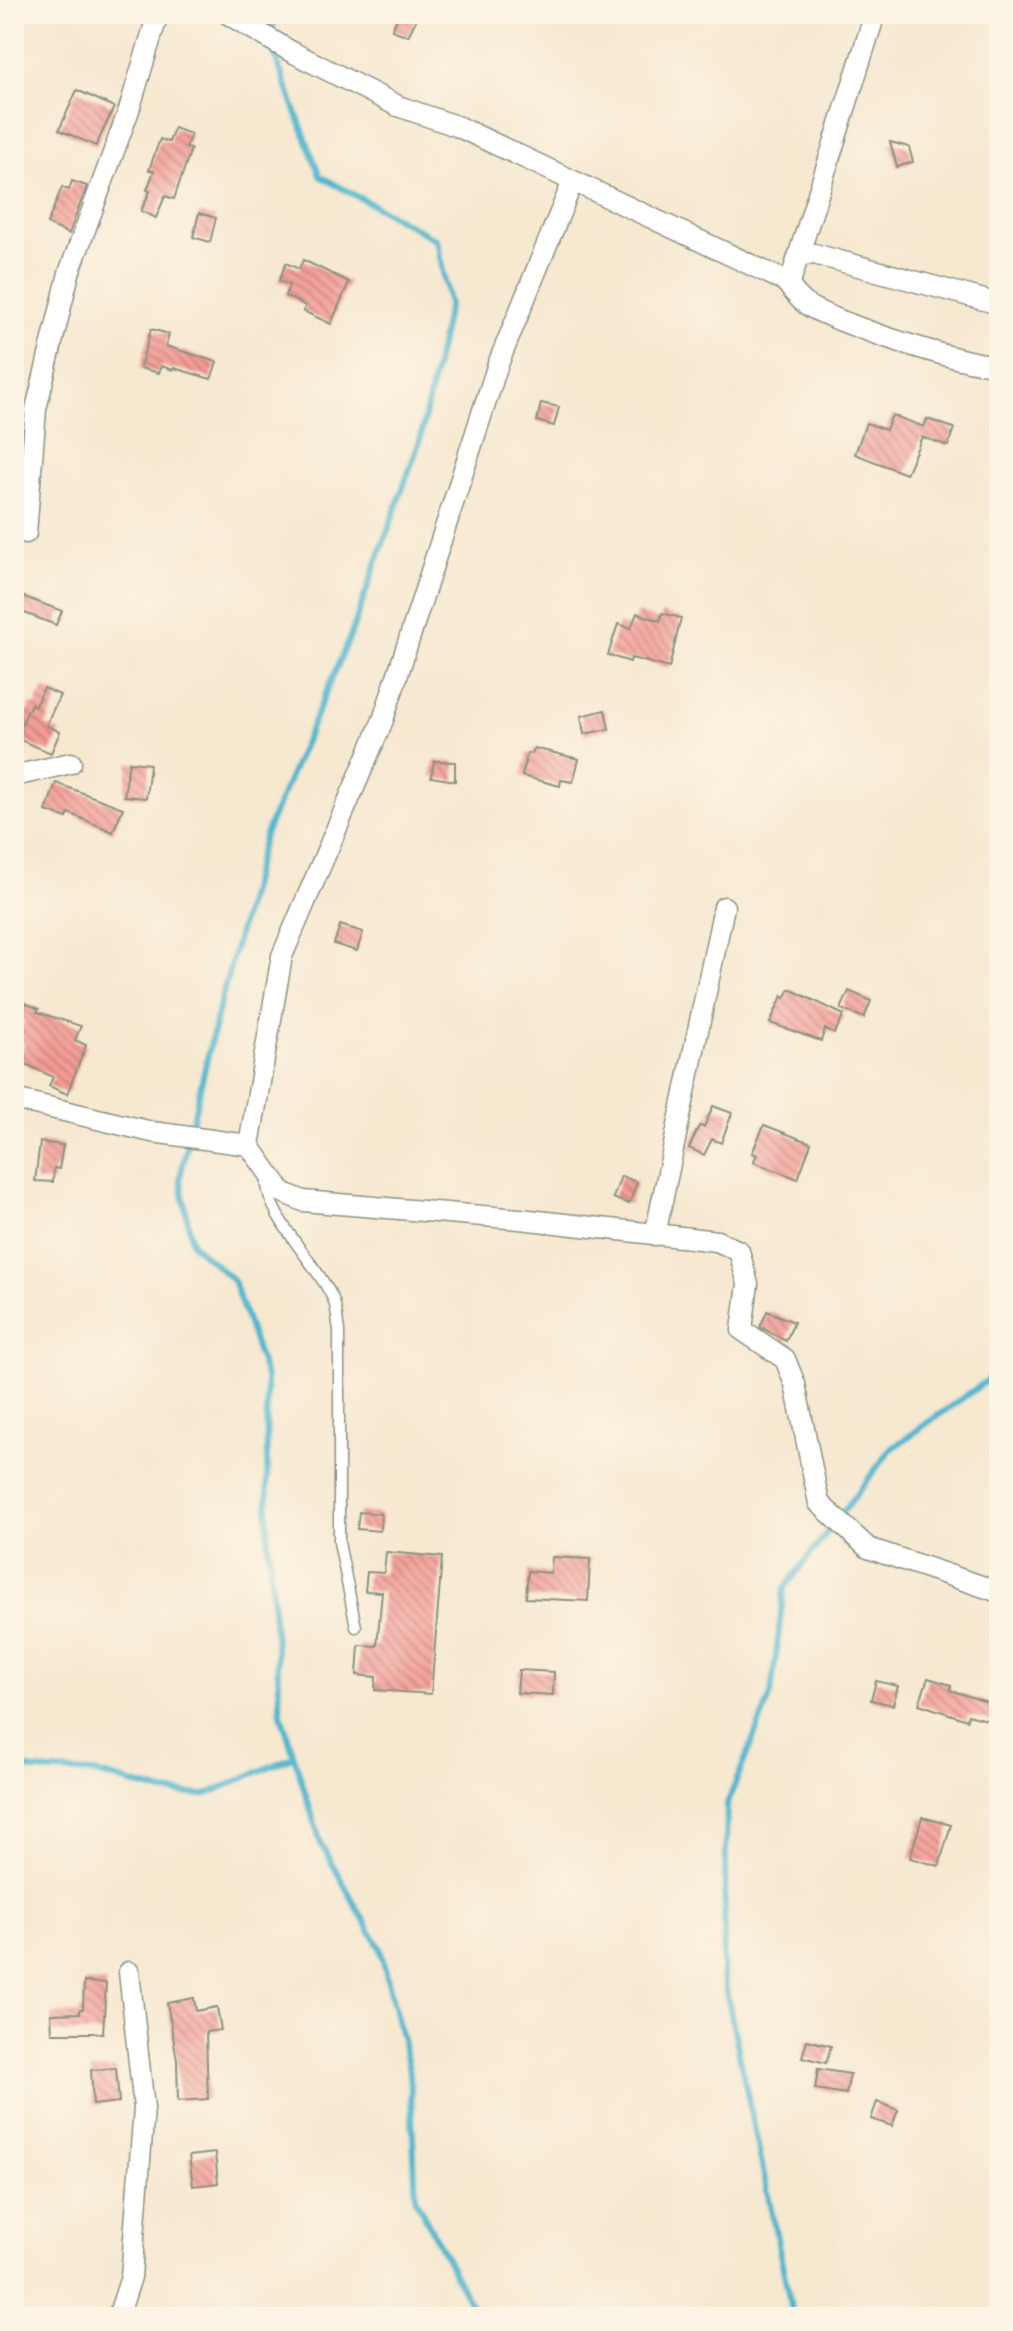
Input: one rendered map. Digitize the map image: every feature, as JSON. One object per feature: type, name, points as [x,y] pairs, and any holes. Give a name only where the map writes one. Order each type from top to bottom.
[{"type":"street","points":[[26,533],[36,409],[69,273],[129,110],[158,14]]},
{"type":"street","points":[[228,14],[290,51],[398,106],[459,127],[785,281],[806,305],[843,322],[971,363],[999,364]]},
{"type":"street","points":[[785,281],[792,276],[875,14]]},
{"type":"street","points":[[573,181],[498,364],[383,720],[282,956],[249,1145],[282,1192],[303,1201],[520,1219],[717,1241],[739,1251],[748,1284],[742,1330],[785,1359],[795,1384],[819,1503],[868,1548],[999,1592]]},
{"type":"street","points":[[799,255],[814,254],[999,304]]},
{"type":"street","points":[[14,776],[71,763]]},
{"type":"street","points":[[655,1235],[724,907]]},
{"type":"street","points":[[14,1099],[152,1132],[249,1145]]},
{"type":"street","points":[[118,2317],[131,2277],[144,2108],[129,1972]]},
{"type":"lane","points":[[267,1174],[266,1185],[278,1215],[333,1299],[339,1330],[339,1542],[356,1627]]},
{"type":"building","points":[[399,14],[419,14],[408,36],[392,30]]},
{"type":"building","points":[[77,90],[114,107],[96,146],[59,130]]},
{"type":"building","points":[[174,128],[191,134],[186,148],[191,149],[174,199],[165,196],[156,218],[141,211],[154,171],[149,170],[160,139],[169,142]]},
{"type":"building","points":[[890,142],[909,147],[913,162],[897,167]]},
{"type":"building","points":[[72,181],[87,186],[69,234],[47,224],[62,187],[69,190]]},
{"type":"building","points":[[199,213],[216,218],[210,242],[193,237]]},
{"type":"building","points":[[303,260],[349,282],[331,324],[303,311],[306,306],[285,296],[289,285],[279,281],[286,263],[299,269]]},
{"type":"building","points":[[151,329],[169,334],[166,346],[217,362],[211,379],[174,368],[161,366],[159,373],[140,368]]},
{"type":"building","points":[[541,403],[559,407],[554,426],[537,421]]},
{"type":"building","points":[[892,415],[924,427],[927,419],[954,428],[948,446],[922,437],[906,474],[855,454],[866,423],[886,430]]},
{"type":"building","points":[[14,593],[62,611],[56,625],[14,609]]},
{"type":"building","points":[[637,613],[660,621],[662,613],[681,618],[669,668],[608,655],[618,624],[631,628]]},
{"type":"building","points":[[44,688],[60,695],[46,725],[60,732],[51,753],[15,738],[31,704],[35,706]]},
{"type":"building","points":[[605,710],[609,729],[584,734],[581,716]]},
{"type":"building","points":[[534,748],[579,759],[573,782],[561,780],[560,786],[522,776],[527,753],[532,754]]},
{"type":"building","points":[[434,761],[455,762],[455,781],[431,777]]},
{"type":"building","points":[[129,762],[150,764],[146,798],[124,796]]},
{"type":"building","points":[[56,783],[123,808],[113,832],[69,813],[67,818],[46,811]]},
{"type":"building","points":[[340,925],[363,932],[357,951],[334,944]]},
{"type":"building","points":[[790,989],[844,1015],[834,1034],[825,1029],[821,1041],[770,1023],[782,996],[785,998]]},
{"type":"building","points":[[849,991],[871,1001],[864,1018],[841,1009]]},
{"type":"building","points":[[18,1000],[39,1009],[37,1012],[81,1026],[75,1040],[86,1045],[67,1094],[49,1086],[53,1077],[17,1060],[25,1043],[17,1039],[25,1021],[14,1017]]},
{"type":"building","points":[[713,1106],[732,1113],[721,1143],[712,1139],[704,1155],[689,1148],[699,1126],[704,1127]]},
{"type":"building","points":[[764,1125],[811,1143],[798,1179],[753,1162],[757,1155],[752,1153]]},
{"type":"building","points":[[40,1142],[63,1145],[59,1169],[54,1168],[53,1182],[35,1181]]},
{"type":"building","points":[[621,1176],[637,1182],[629,1204],[613,1198]]},
{"type":"building","points":[[767,1311],[794,1322],[786,1341],[760,1327]]},
{"type":"building","points":[[359,1512],[381,1514],[380,1531],[357,1529]]},
{"type":"building","points":[[386,1552],[442,1557],[431,1694],[375,1690],[376,1677],[357,1675],[359,1645],[377,1646],[382,1592],[365,1591],[367,1572],[384,1573]]},
{"type":"building","points":[[552,1557],[590,1559],[588,1601],[526,1598],[528,1571],[551,1573]]},
{"type":"building","points":[[519,1670],[554,1672],[553,1695],[517,1693]]},
{"type":"building","points":[[928,1678],[951,1685],[950,1690],[999,1706],[999,1723],[968,1715],[967,1720],[919,1704]]},
{"type":"building","points":[[876,1681],[898,1686],[893,1705],[871,1700]]},
{"type":"building","points":[[922,1817],[951,1825],[939,1866],[910,1858]]},
{"type":"building","points":[[84,1982],[106,1983],[103,2033],[52,2033],[51,2014],[80,2013],[83,2009]]},
{"type":"building","points":[[194,1998],[196,2011],[217,2007],[221,2030],[206,2032],[208,2099],[178,2101],[177,2060],[167,2003]]},
{"type":"building","points":[[807,2040],[831,2046],[826,2063],[802,2057]]},
{"type":"building","points":[[116,2068],[119,2102],[93,2105],[91,2070]]},
{"type":"building","points":[[818,2069],[850,2074],[846,2094],[815,2089]]},
{"type":"building","points":[[877,2102],[898,2110],[892,2126],[871,2119]]},
{"type":"building","points":[[215,2153],[218,2183],[193,2186],[189,2156]]},
{"type":"waterway","points":[[271,34],[277,14]]},
{"type":"waterway","points":[[190,1132],[264,837],[351,634],[420,440],[449,303],[437,240],[320,176],[272,48]]},
{"type":"waterway","points":[[188,1142],[180,1178],[192,1244],[233,1280],[266,1377],[268,1539],[281,1714],[321,1844],[380,1948],[410,2073],[416,2200],[469,2302],[483,2317]]},
{"type":"waterway","points":[[793,2317],[723,1975],[727,1804],[771,1695],[784,1589],[891,1449],[999,1372]]},
{"type":"waterway","points":[[14,1765],[34,1770],[96,1773],[163,1792],[205,1795],[294,1756]]}]
